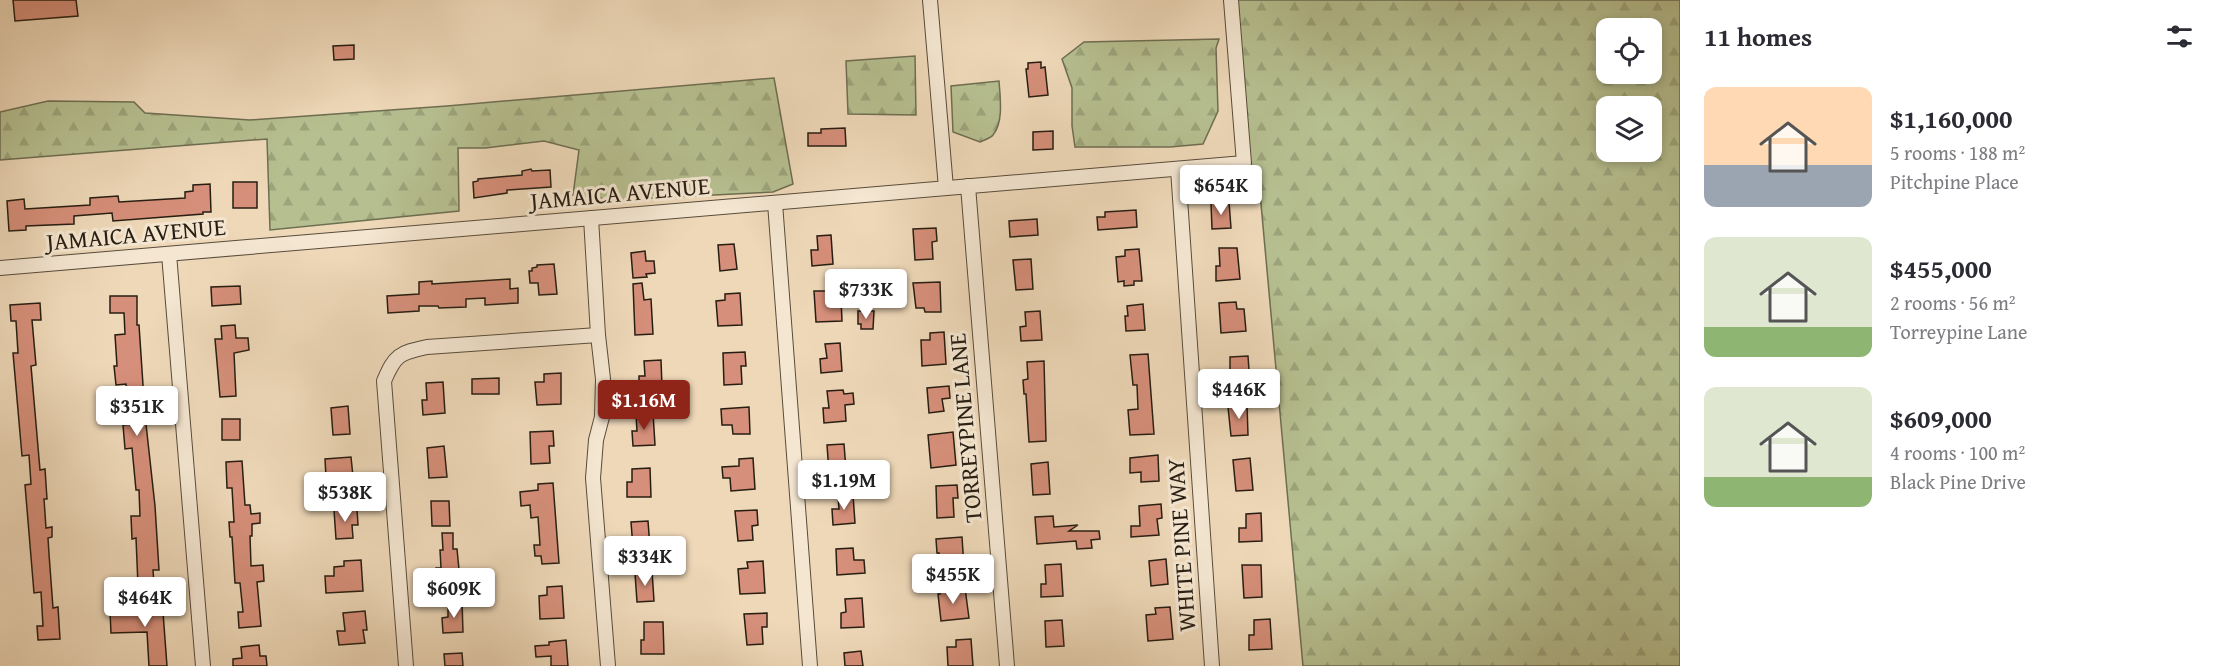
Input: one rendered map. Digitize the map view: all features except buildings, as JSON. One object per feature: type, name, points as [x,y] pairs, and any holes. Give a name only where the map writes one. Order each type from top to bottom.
[{"type":"street","points":[[930,0],[946,188]]},
{"type":"street","name":"JAMAICA AVENUE","points":[[0,268],[1244,163],[1231,0]]},
{"type":"street","name":"WHITE PINE WAY","points":[[1178,169],[1212,666]]},
{"type":"street","name":"TORREYPINE LANE","points":[[968,186],[1007,666]]},
{"type":"street","points":[[775,203],[810,666]]},
{"type":"street","points":[[591,218],[603,388],[602,417],[596,440],[593,478],[608,666]]},
{"type":"street","points":[[169,254],[202,666]]},
{"type":"street","points":[[406,666],[384,381],[393,361],[407,351],[427,347],[598,335]]},
{"type":"green space","points":[[1231,0],[1680,0],[1680,666],[1303,666],[1258,171],[1244,163]]},
{"type":"green space","points":[[1219,39],[1216,48],[1218,111],[1203,144],[1170,147],[1075,147],[1072,126],[1072,88],[1062,59],[1084,42]]},
{"type":"green space","points":[[915,56],[916,115],[848,114],[846,61]]},
{"type":"green space","points":[[774,78],[793,184],[773,192],[614,200],[573,195],[579,150],[544,141],[485,148],[458,148],[459,211],[270,230],[267,139],[0,160],[0,112],[48,101],[134,102],[145,113],[250,120]]},
{"type":"green space","points":[[999,81],[1000,116],[992,136],[980,142],[953,132],[951,86]]}]
